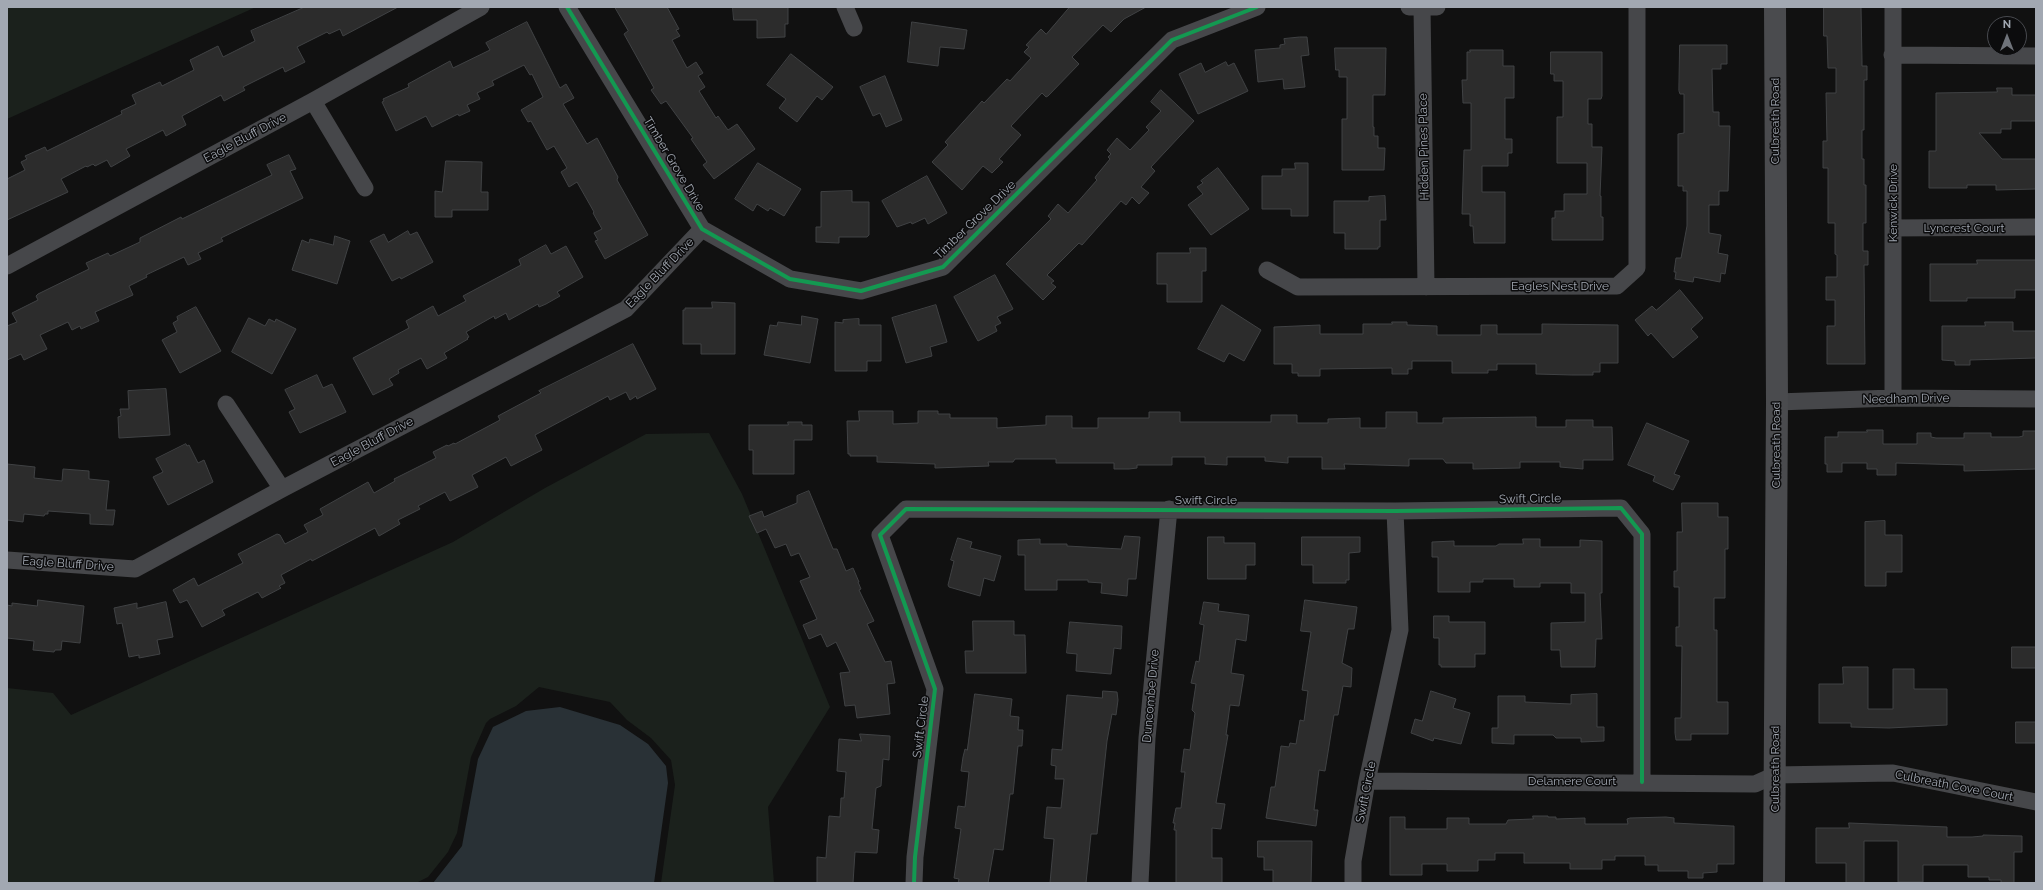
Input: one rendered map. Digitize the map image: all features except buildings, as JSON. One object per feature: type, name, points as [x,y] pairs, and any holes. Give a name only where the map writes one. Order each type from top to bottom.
[{"type":"street","name":"Eagle Bluff Drive","points":[[7,266],[314,100],[481,7]]},
{"type":"street","name":"Timber Grove Drive","points":[[567,7],[702,229],[790,279],[861,291],[943,267],[1172,40],[1257,7]]},
{"type":"street","points":[[845,7],[854,28]]},
{"type":"street","points":[[1409,7],[1437,7]]},
{"type":"street","name":"Hidden Pines Place","points":[[1422,7],[1426,287]]},
{"type":"street","name":"Eagles Nest Drive","points":[[1267,270],[1298,287],[1617,286],[1637,268],[1637,7]]},
{"type":"street","name":"Culbreath Road","points":[[1774,883],[1777,402],[1775,7]]},
{"type":"street","name":"Kenwick Drive","points":[[1893,7],[1893,398]]},
{"type":"street","points":[[1892,55],[2036,56]]},
{"type":"street","points":[[314,100],[365,188]]},
{"type":"street","name":"Lyncrest Court","points":[[1893,228],[2036,227]]},
{"type":"street","name":"Eagle Bluff Drive","points":[[7,560],[135,569],[282,489],[626,309],[702,229]]},
{"type":"street","name":"Needham Drive","points":[[1777,402],[1893,398],[2036,398]]},
{"type":"street","points":[[226,404],[282,489]]},
{"type":"street","name":"Swift Circle","points":[[914,883],[915,857],[935,689],[880,535],[906,509],[1395,511],[1621,508],[1642,534],[1642,782]]},
{"type":"street","name":"Duncombe Drive","points":[[1140,883],[1147,738],[1169,509]]},
{"type":"street","name":"Swift Circle","points":[[1353,883],[1353,861],[1367,780],[1400,630],[1395,511]]},
{"type":"street","name":"Culbreath Cove Court","points":[[1775,775],[1893,774],[2036,802]]},
{"type":"street","name":"Delamere Court","points":[[1367,780],[1755,784],[1775,775]]},
{"type":"shaded area","points":[[7,7],[256,7],[7,119]]},
{"type":"shaded area","points":[[709,433],[742,494],[830,707],[768,807],[774,883],[661,883],[675,785],[671,760],[651,738],[627,720],[610,702],[539,687],[516,706],[490,719],[486,723],[471,757],[457,833],[448,852],[428,877],[416,883],[7,883],[7,688],[53,693],[71,715],[453,542],[545,488],[646,434]]},
{"type":"shaded area","points":[[560,707],[620,725],[648,744],[666,766],[668,783],[654,883],[433,883],[462,846],[478,759],[493,727],[526,711]]},
{"type":"cycle path","points":[[567,7],[702,229],[790,279],[861,291],[943,267],[1172,40],[1257,7]]},
{"type":"cycle path","points":[[914,883],[915,857],[935,689],[880,535],[906,509],[1395,511],[1621,508],[1642,534],[1642,782]]}]
